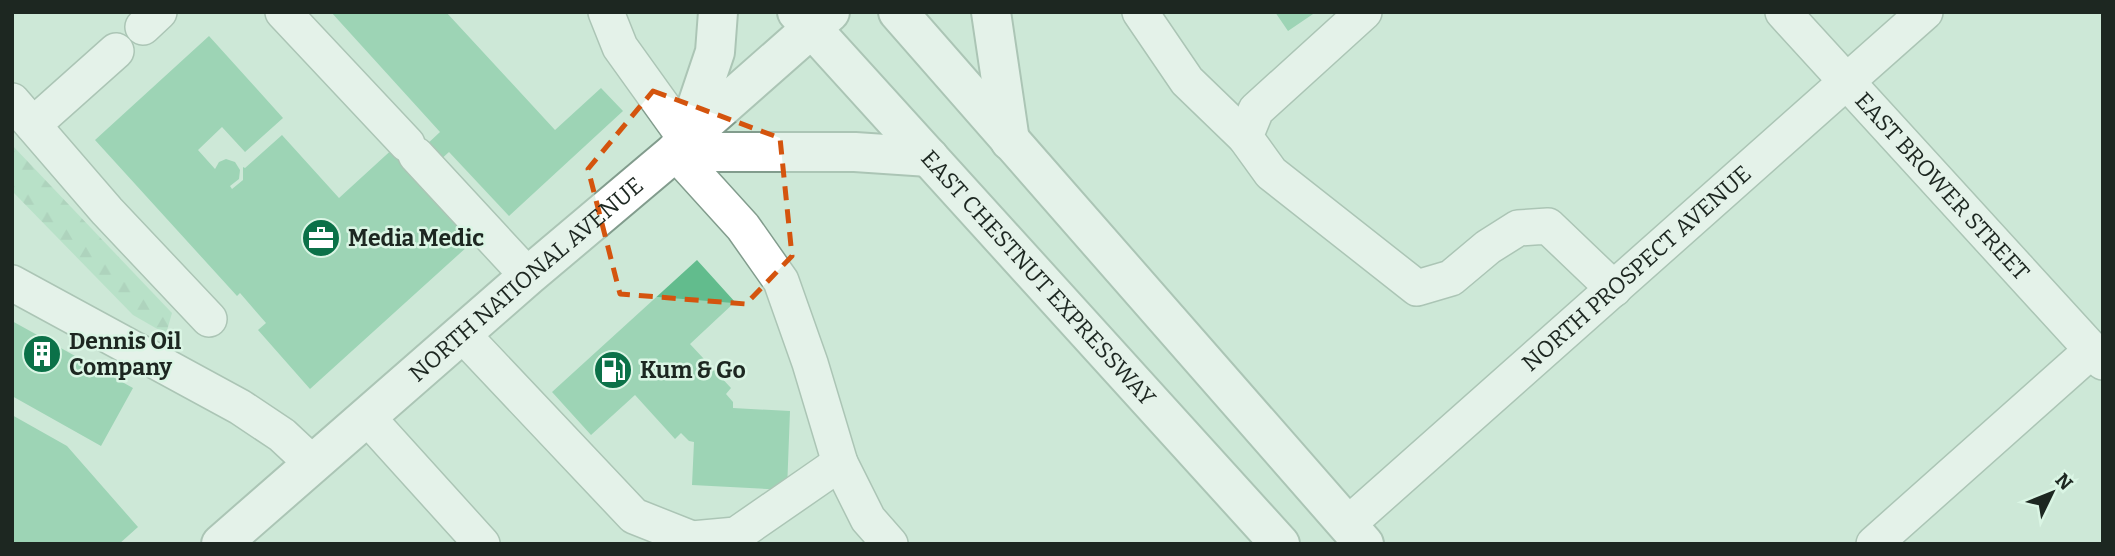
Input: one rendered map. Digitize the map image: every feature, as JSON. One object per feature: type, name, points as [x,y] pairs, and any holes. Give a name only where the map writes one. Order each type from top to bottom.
[{"type":"main road","points":[[718,12],[715,52],[680,145],[929,157]]},
{"type":"main road","points":[[898,12],[1355,534]]},
{"type":"main road","points":[[991,12],[1010,141]]},
{"type":"main road","name":"NORTH NATIONAL AVENUE","points":[[238,539],[313,464],[680,145],[813,18]]},
{"type":"main road","name":"EAST CHESTNUT EXPRESSWAY","points":[[813,18],[929,157],[1280,544]]},
{"type":"street","points":[[283,12],[528,276]]},
{"type":"street","points":[[606,12],[620,47],[680,145],[782,281],[840,463],[868,519],[890,544]]},
{"type":"street","points":[[1140,12],[1187,81],[1245,138],[1271,173],[1417,288],[1451,278],[1488,247],[1518,228],[1548,226],[1614,289]]},
{"type":"street","points":[[1245,138],[1256,110],[1364,12]]},
{"type":"street","name":"EAST BROWER STREET","points":[[1783,12],[2097,356]]},
{"type":"street","name":"NORTH PROSPECT AVENUE","points":[[1355,534],[1614,289],[1925,12]]},
{"type":"street","points":[[116,51],[23,113],[107,211],[209,319]]},
{"type":"street","points":[[12,283],[240,407],[282,435],[313,464]]},
{"type":"street","points":[[461,334],[634,516],[692,539],[736,535],[840,463]]},
{"type":"street","points":[[1874,544],[2097,356]]},
{"type":"street","points":[[367,417],[482,544]]},
{"type":"highlighted area","points":[[653,91],[780,138],[792,256],[746,304],[620,294],[588,169]]},
{"type":"green space","points":[[12,145],[172,313],[166,334],[133,315],[12,191]]},
{"type":"building","points":[[331,12],[446,12],[555,130],[601,88],[623,111],[509,216],[449,152],[438,162],[424,147],[440,132]]},
{"type":"building","points":[[1275,12],[1316,12],[1288,31]]},
{"type":"building","points":[[209,36],[283,118],[245,152],[222,127],[198,150],[215,169],[219,162],[226,159],[235,162],[240,170],[239,179],[230,186],[232,189],[243,180],[243,167],[282,135],[339,198],[397,145],[479,236],[310,389],[258,330],[266,323],[240,293],[237,296],[95,140]]},
{"type":"building","points":[[697,260],[735,302],[690,344],[731,388],[726,394],[733,402],[733,408],[790,411],[787,490],[692,485],[694,442],[681,433],[675,439],[635,395],[591,435],[552,392]]},
{"type":"building","name":"Dennis Oil Company","points":[[12,321],[133,388],[101,446],[12,396]]},
{"type":"building","points":[[12,415],[67,446],[138,527],[119,544],[12,544]]},
{"type":"place","name":"Media Medic","points":[[321,238]]},
{"type":"place","name":"Dennis Oil Company","points":[[42,354]]},
{"type":"place","name":"Kum & Go","points":[[613,370]]}]
